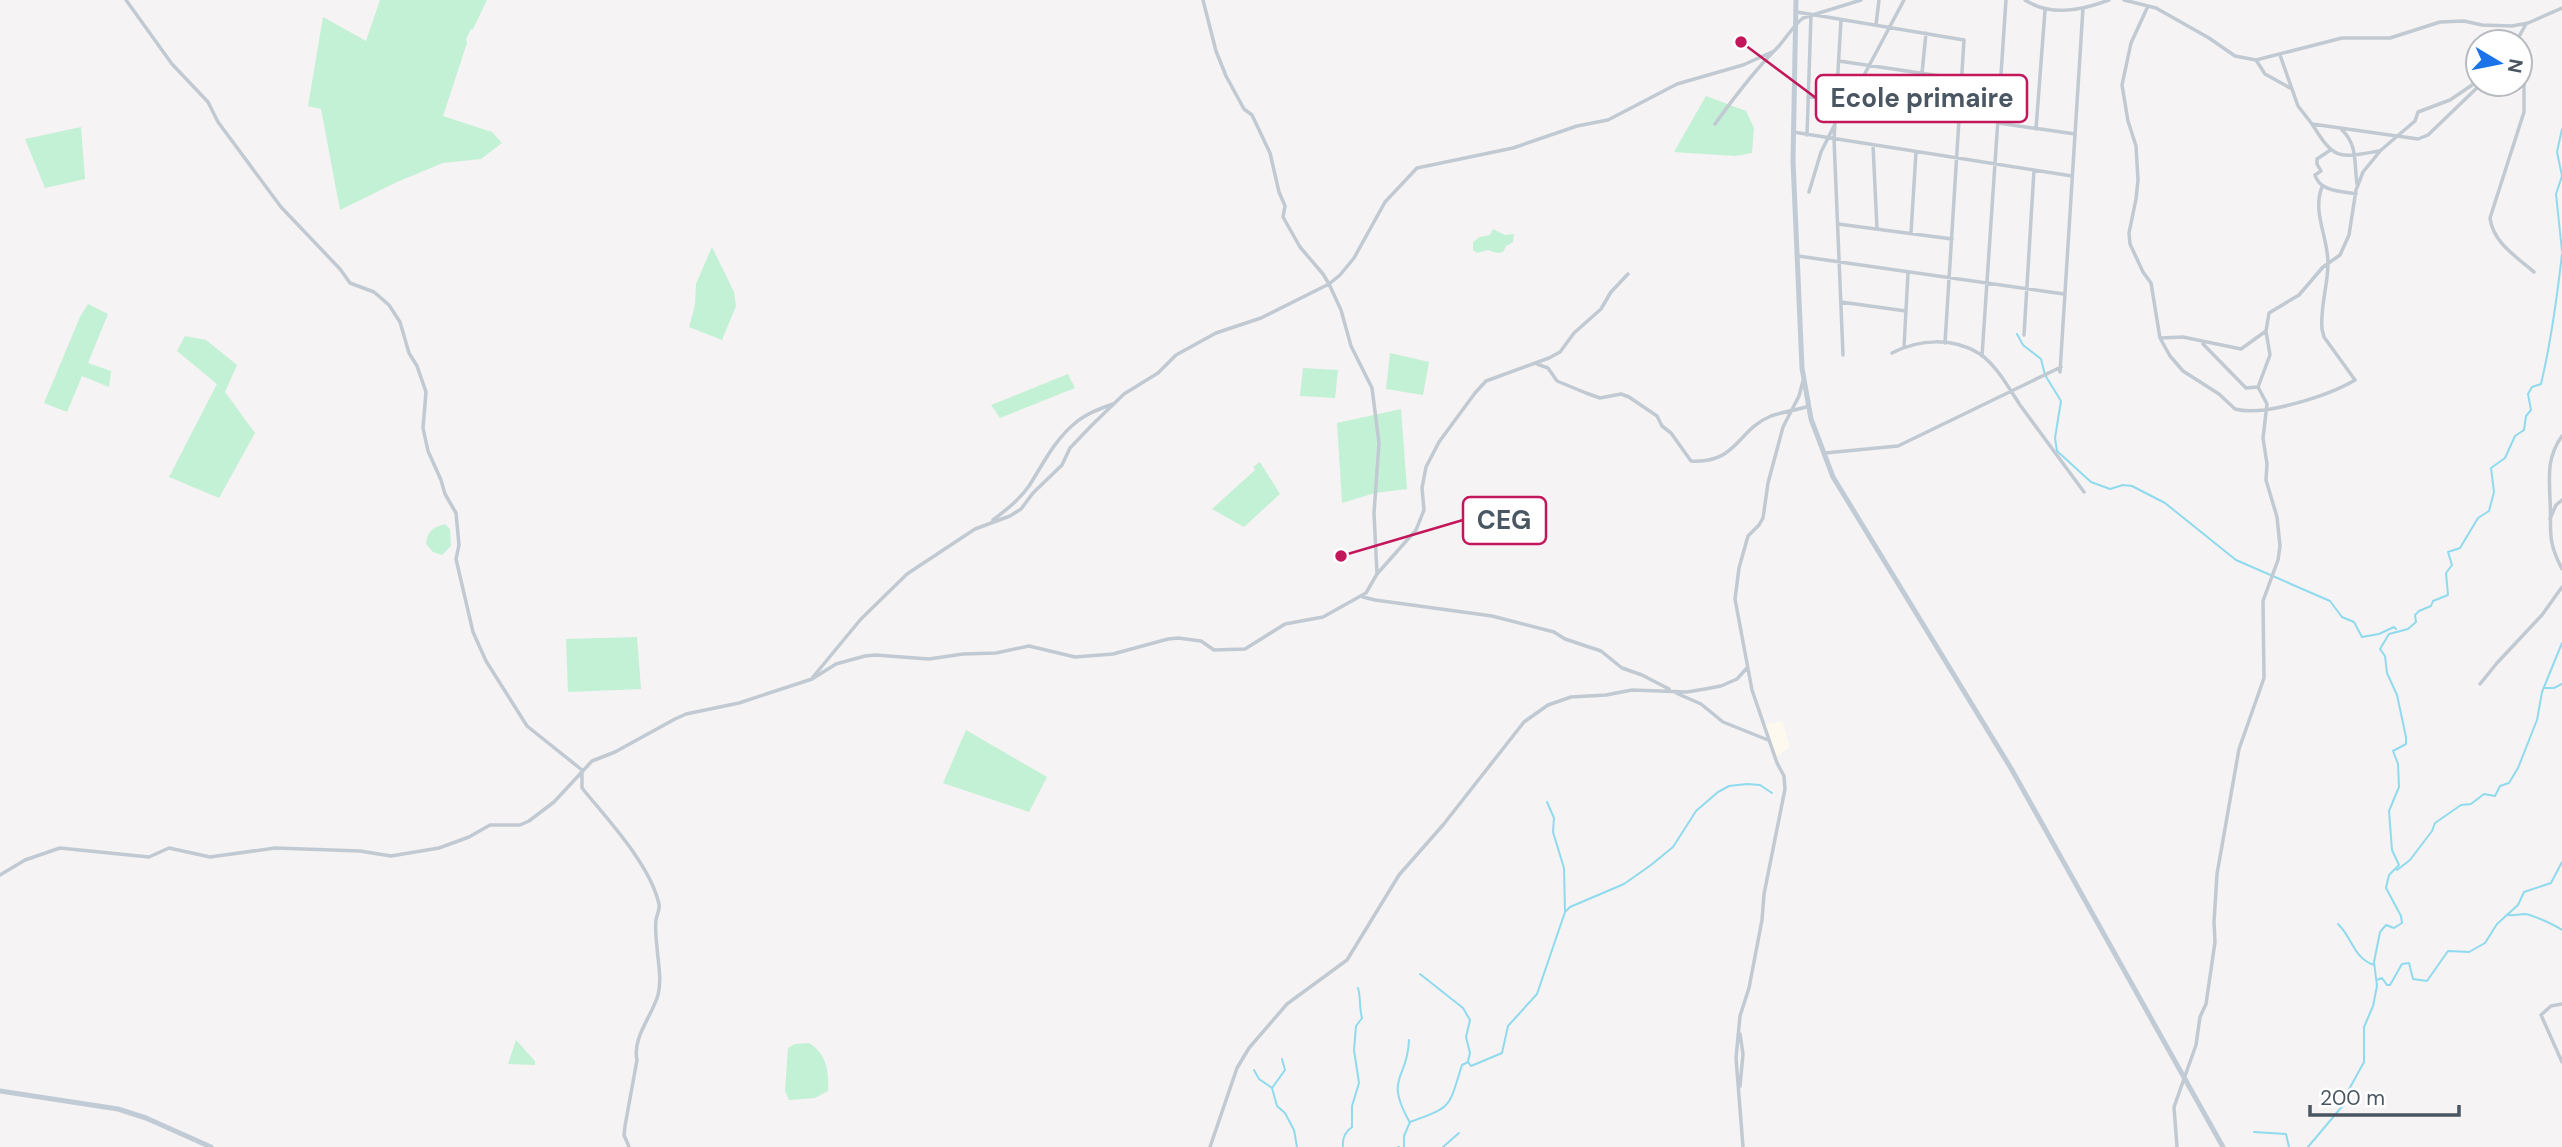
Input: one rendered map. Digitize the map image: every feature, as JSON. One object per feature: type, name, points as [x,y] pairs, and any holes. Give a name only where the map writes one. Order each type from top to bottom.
[{"type":"street","points":[[126,0],[172,64],[208,102],[218,122],[281,207],[349,282],[374,292],[389,305],[400,322],[409,353],[417,366],[426,392],[423,428],[428,451],[445,494],[456,513],[459,545],[456,559],[473,632],[486,662],[527,726],[538,737],[568,756],[582,770],[582,788],[612,821],[645,872],[659,904],[656,922],[659,991],[654,1010],[635,1052],[637,1060],[624,1135],[629,1147]]},
{"type":"street","points":[[1203,0],[1216,51],[1226,76],[1244,109],[1252,115],[1270,153],[1285,206],[1283,217],[1300,247],[1329,284],[1351,346],[1372,388],[1379,443],[1374,513],[1377,574]]},
{"type":"street","points":[[1796,0],[1793,132],[1803,379],[1823,453],[1833,477],[2012,770],[2223,1147]]},
{"type":"street","points":[[1715,124],[1741,87],[1796,23],[1811,15],[1861,0]]},
{"type":"street","points":[[1876,25],[1879,0]]},
{"type":"street","points":[[1809,192],[1814,172],[1843,101],[1854,94],[1903,0]]},
{"type":"street","points":[[1982,356],[2007,0]]},
{"type":"street","points":[[2025,0],[2045,10],[2083,8],[2109,0]]},
{"type":"street","points":[[2123,0],[2148,6],[2181,21],[2235,56],[2256,60],[2342,38],[2390,38],[2440,22],[2464,21],[2504,26],[2528,23],[2562,8]]},
{"type":"street","points":[[2148,6],[2131,43],[2122,85],[2128,121],[2136,146],[2138,180],[2129,237],[2138,264],[2151,283],[2160,338],[2170,356],[2183,371],[2219,394],[2235,409],[2246,411],[2299,403],[2355,380],[2324,337],[2322,329],[2328,265],[2318,205],[2322,187]]},
{"type":"street","points":[[1823,453],[1898,446],[2060,369],[2083,8]]},
{"type":"street","points":[[2036,129],[2045,10]]},
{"type":"street","points":[[1797,12],[1964,40],[1945,342]]},
{"type":"street","points":[[1807,135],[1811,15]]},
{"type":"street","points":[[1841,20],[1834,139],[1843,355]]},
{"type":"street","points":[[2525,28],[2528,23]]},
{"type":"street","points":[[1922,73],[1926,33]]},
{"type":"street","points":[[812,678],[861,620],[907,574],[964,535],[1021,509],[1033,493],[1062,465],[1070,448],[1086,431],[1115,403],[1148,377],[1158,373],[1176,355],[1199,340],[1239,323],[1261,318],[1329,284],[1354,258],[1375,216],[1389,196],[1417,168],[1513,148],[1577,126],[1608,120],[1677,84],[1733,68],[1772,52]]},
{"type":"street","points":[[2280,55],[2298,106],[2329,151],[2355,156],[2381,150]]},
{"type":"street","points":[[2256,60],[2265,74],[2292,89]]},
{"type":"street","points":[[1839,61],[1961,79]]},
{"type":"street","points":[[2258,387],[2270,355],[2266,331],[2271,310],[2299,295],[2319,271],[2340,255],[2347,244],[2363,172],[2381,150],[2415,121],[2418,112],[2464,92]]},
{"type":"street","points":[[1808,96],[1959,118]]},
{"type":"street","points":[[2312,124],[2418,139],[2428,135],[2465,98]]},
{"type":"street","points":[[2524,98],[2524,112],[2490,218],[2494,234],[2502,244],[2534,272]]},
{"type":"street","points":[[1998,123],[2075,134]]},
{"type":"street","points":[[2340,129],[2353,142],[2358,186]]},
{"type":"street","points":[[1793,132],[2073,176]]},
{"type":"street","points":[[1873,145],[1877,229]]},
{"type":"street","points":[[2329,151],[2316,162],[2321,171],[2316,173],[2315,177],[2322,187],[2356,194]]},
{"type":"street","points":[[1911,234],[1916,152]]},
{"type":"street","points":[[2024,335],[2034,170]]},
{"type":"street","points":[[1838,224],[1952,239]]},
{"type":"street","points":[[1796,256],[2065,294]]},
{"type":"street","points":[[1904,347],[1908,272]]},
{"type":"street","points":[[0,875],[25,860],[60,848],[149,857],[169,848],[196,856],[211,857],[275,848],[360,851],[383,856],[439,848],[469,837],[490,825],[520,825],[529,821],[554,802],[592,761],[686,715],[739,703],[812,678],[836,664],[876,654],[929,659],[996,653],[1029,646],[1075,657],[1113,654],[1178,638],[1201,641],[1214,650],[1240,651],[1285,624],[1323,617],[1367,593],[1377,574],[1416,530],[1424,510],[1422,488],[1426,467],[1452,423],[1486,381],[1560,352],[1574,334],[1601,309],[1611,292],[1628,274]]},
{"type":"street","points":[[1841,302],[1906,311]]},
{"type":"street","points":[[2160,338],[2183,337],[2241,349],[2266,331]]},
{"type":"street","points":[[1892,354],[1916,344],[1945,342],[1969,348],[1982,356],[2011,391],[2084,492]]},
{"type":"street","points":[[2202,342],[2246,388],[2258,387]]},
{"type":"street","points":[[1536,363],[1548,368],[1557,381],[1586,393],[1600,398],[1621,394],[1629,397],[1657,416],[1691,461],[1714,460],[1724,456],[1754,427],[1771,416],[1809,406]]},
{"type":"street","points":[[1743,1147],[1735,1058],[1739,1025],[1762,920],[1763,894],[1785,789],[1784,776],[1769,740],[1747,668],[1736,612],[1738,577],[1748,536],[1763,518],[1768,483],[1783,427],[1799,396],[1803,379]]},
{"type":"street","points":[[2177,1147],[2174,1107],[2196,1045],[2200,1017],[2206,1004],[2216,942],[2215,889],[2239,749],[2264,678],[2263,601],[2278,561],[2280,540],[2277,517],[2266,480],[2263,432],[2267,408],[2265,397],[2258,387]]},
{"type":"street","points":[[992,521],[1012,505],[1028,487],[1051,449],[1074,424],[1085,415],[1115,403]]},
{"type":"street","points":[[2562,436],[2552,452],[2548,471],[2548,525],[2552,546],[2562,569]]},
{"type":"street","points":[[2548,525],[2556,505],[2562,500]]},
{"type":"street","points":[[2480,684],[2542,615],[2562,587]]},
{"type":"street","points":[[1361,596],[1492,616],[1554,632],[1565,639],[1601,651],[1622,667],[1701,704],[1723,722],[1769,740]]},
{"type":"street","points":[[1210,1147],[1237,1068],[1249,1048],[1287,1004],[1347,960],[1399,875],[1524,722],[1548,705],[1571,697],[1632,690],[1687,692],[1721,686],[1737,679],[1747,668]]},
{"type":"street","points":[[2562,1004],[2551,1006],[2541,1015],[2562,1062]]},
{"type":"street","points":[[0,1091],[118,1109],[146,1118],[211,1147]]},
{"type":"shaded area","points":[[1782,721],[1790,747],[1775,758],[1764,725]]},
{"type":"green space","points":[[380,0],[487,0],[466,39],[467,43],[443,116],[492,132],[502,143],[481,159],[443,163],[340,210],[321,109],[308,106],[323,17],[366,41]]},
{"type":"green space","points":[[1706,96],[1746,111],[1754,128],[1752,153],[1735,156],[1674,152]]},
{"type":"green space","points":[[81,127],[85,179],[45,188],[25,139]]},
{"type":"green space","points":[[1493,229],[1505,235],[1514,234],[1513,242],[1506,246],[1503,252],[1488,250],[1477,253],[1473,250],[1473,242],[1490,235]]},
{"type":"green space","points":[[712,247],[734,292],[736,306],[722,340],[689,327],[695,305],[696,284]]},
{"type":"green space","points":[[88,304],[108,314],[88,363],[111,371],[109,387],[82,376],[67,412],[44,403]]},
{"type":"green space","points":[[185,336],[206,340],[237,365],[225,392],[255,433],[219,498],[169,477],[217,384],[177,351]]},
{"type":"green space","points":[[1390,353],[1429,362],[1423,395],[1386,389]]},
{"type":"green space","points":[[1303,368],[1338,370],[1335,398],[1300,396]]},
{"type":"green space","points":[[1068,374],[1075,388],[1000,418],[991,405]]},
{"type":"green space","points":[[1401,409],[1407,489],[1375,493],[1342,503],[1337,423]]},
{"type":"green space","points":[[1260,462],[1280,494],[1244,527],[1212,509],[1255,470],[1253,467]]},
{"type":"green space","points":[[445,524],[450,529],[451,546],[442,555],[433,552],[426,544],[432,530]]},
{"type":"green space","points":[[637,637],[641,689],[568,692],[566,639]]},
{"type":"green space","points":[[966,730],[1047,777],[1029,812],[943,783]]},
{"type":"green space","points":[[516,1040],[535,1061],[535,1065],[508,1064]]},
{"type":"green space","points":[[809,1043],[820,1052],[826,1064],[828,1091],[815,1098],[789,1100],[785,1091],[788,1048],[795,1044]]},
{"type":"waterway","points":[[2562,129],[2557,152],[2562,176],[2556,194],[2562,251]]},
{"type":"waterway","points":[[2308,1147],[2345,1103],[2347,1093],[2364,1062],[2364,1027],[2373,1006],[2377,986],[2374,962],[2380,932],[2386,925],[2394,928],[2402,923],[2386,888],[2389,875],[2399,865],[2392,850],[2389,811],[2399,787],[2398,764],[2393,751],[2406,744],[2406,737],[2397,695],[2387,673],[2385,656],[2380,649],[2389,634],[2408,629],[2416,622],[2415,615],[2419,611],[2448,595],[2446,573],[2452,565],[2448,552],[2460,548],[2478,518],[2489,511],[2494,492],[2491,468],[2505,458],[2515,436],[2524,430],[2526,416],[2531,410],[2528,394],[2532,387],[2541,384],[2562,254]]},
{"type":"waterway","points":[[2017,334],[2023,345],[2041,359],[2045,375],[2061,401],[2055,438],[2057,451],[2091,482],[2110,489],[2123,485],[2132,486],[2165,503],[2236,560],[2330,601],[2342,617],[2354,622],[2362,637],[2379,634],[2394,627],[2396,629]]},
{"type":"waterway","points":[[2397,870],[2410,860],[2435,823],[2461,805],[2471,804],[2484,794],[2495,796],[2500,786],[2509,783],[2518,768],[2537,720],[2542,692],[2562,643]]},
{"type":"waterway","points":[[2544,688],[2554,688],[2562,684]]},
{"type":"waterway","points":[[1404,1147],[1404,1136],[1410,1122],[1447,1104],[1462,1065],[1468,1062],[1471,1066],[1502,1053],[1508,1026],[1537,994],[1565,912],[1570,907],[1624,884],[1651,865],[1673,847],[1696,811],[1718,792],[1729,786],[1747,784],[1760,785],[1772,793]]},
{"type":"waterway","points":[[1547,802],[1554,818],[1553,832],[1564,868],[1565,912]]},
{"type":"waterway","points":[[2377,980],[2382,978],[2390,985],[2402,964],[2409,963],[2413,979],[2427,981],[2448,951],[2469,952],[2485,943],[2497,924],[2518,905],[2524,892],[2551,883],[2562,862]]},
{"type":"waterway","points":[[2508,915],[2529,915],[2562,930]]},
{"type":"waterway","points":[[2338,924],[2362,958],[2374,965]]},
{"type":"waterway","points":[[1420,974],[1463,1008],[1470,1020],[1466,1037],[1470,1053],[1468,1061]]},
{"type":"waterway","points":[[1343,1147],[1344,1136],[1352,1127],[1352,1106],[1359,1083],[1354,1050],[1356,1026],[1362,1018],[1358,988]]},
{"type":"waterway","points":[[1409,1040],[1398,1086],[1398,1095],[1409,1121]]},
{"type":"waterway","points":[[1272,1088],[1285,1070],[1282,1059]]},
{"type":"waterway","points":[[1254,1070],[1259,1079],[1272,1088],[1277,1106],[1285,1113],[1294,1130],[1297,1147]]},
{"type":"waterway","points":[[2254,1132],[2286,1134],[2289,1147]]},
{"type":"waterway","points":[[1443,1147],[1459,1133]]},
{"type":"place","name":"Ecole primaire","points":[[1741,42]]},
{"type":"place","name":"CEG","points":[[1341,556]]}]
